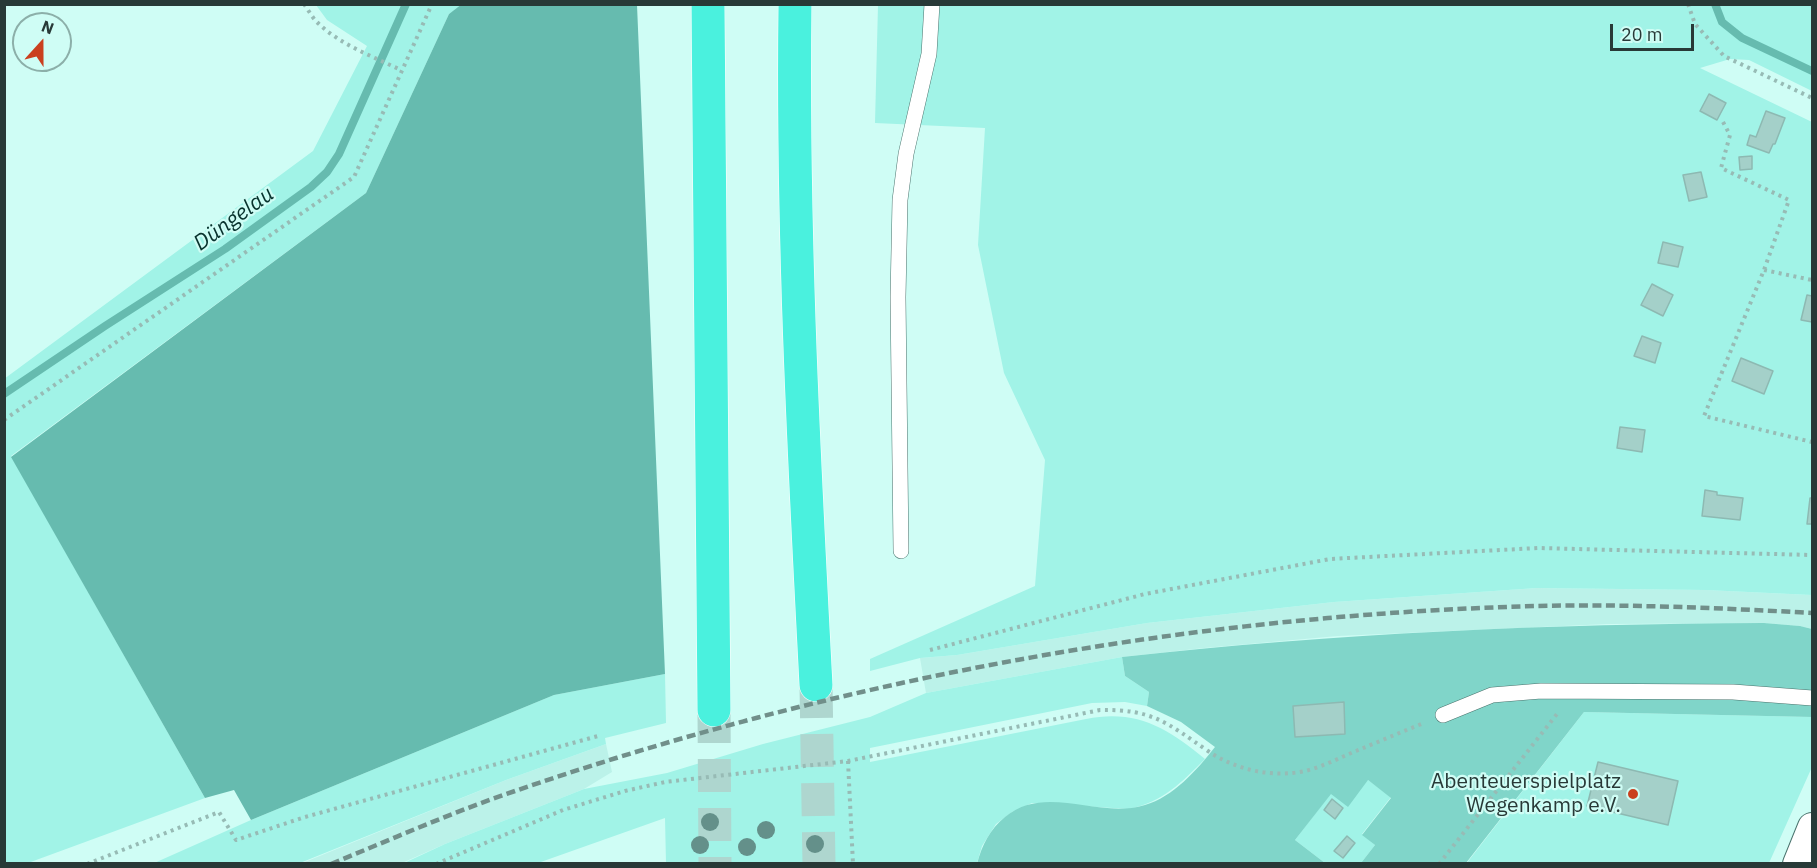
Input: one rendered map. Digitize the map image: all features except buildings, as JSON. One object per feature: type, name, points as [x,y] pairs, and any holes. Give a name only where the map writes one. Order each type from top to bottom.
[{"type":"highway","points":[[708,4],[714,710]]},
{"type":"highway","points":[[795,4],[794,80],[801,396],[816,685]]},
{"type":"street","points":[[1797,864],[1812,827]]},
{"type":"lane","points":[[901,550],[898,297],[900,200],[906,154],[928,54],[932,4]]},
{"type":"lane","points":[[1443,715],[1492,695],[1567,691],[1733,692],[1812,698]]},
{"type":"path","points":[[304,4],[318,23],[364,52],[401,70]]},
{"type":"path","points":[[4,420],[354,177],[432,4]]},
{"type":"path","points":[[1688,4],[1695,24],[1724,56],[1812,98]]},
{"type":"path","points":[[1723,122],[1730,135],[1720,168],[1789,200],[1764,270],[1704,416],[1812,442]]},
{"type":"path","points":[[1764,270],[1812,280]]},
{"type":"path","points":[[930,650],[1145,594],[1330,559],[1538,548],[1812,555]]},
{"type":"path","points":[[1439,864],[1562,707],[1567,691]]},
{"type":"path","points":[[435,864],[563,810],[625,791],[665,782],[848,761],[1083,712],[1117,709],[1140,713],[1180,730],[1209,752],[1231,764],[1256,771],[1292,772],[1314,768],[1443,715]]},
{"type":"path","points":[[87,864],[219,812],[237,840],[305,817],[598,736]]},
{"type":"path","points":[[848,761],[853,864]]},
{"type":"shaded area","points":[[462,4],[637,5],[665,674],[554,695],[251,820],[234,790],[205,798],[11,457],[366,193],[449,14]]},
{"type":"shaded area","points":[[316,5],[462,5],[449,14],[366,193],[11,456],[205,798],[28,863],[5,863],[4,379],[313,151],[367,46],[327,20]]},
{"type":"shaded area","points":[[878,5],[1812,5],[1812,91],[1749,60],[1730,59],[1700,68],[1812,122],[1812,595],[1706,590],[1537,588],[1334,602],[1147,623],[957,655],[920,658],[870,671],[870,659],[1035,586],[1045,460],[1004,373],[978,245],[985,128],[875,123]]},
{"type":"shaded area","points":[[1537,588],[1706,590],[1812,595],[1812,629],[1764,623],[1608,624],[1338,636],[1122,657],[926,693],[920,658],[957,655],[1147,623],[1334,602]]},
{"type":"shaded area","points":[[1764,623],[1812,629],[1812,717],[1584,712],[1466,863],[1361,863],[1375,845],[1362,835],[1391,798],[1368,780],[1348,807],[1331,794],[1295,840],[1325,863],[977,864],[991,832],[1005,817],[1021,807],[1055,802],[1109,808],[1145,805],[1175,789],[1215,747],[1181,722],[1147,706],[1149,692],[1125,676],[1122,657],[1282,642],[1443,631],[1604,625]]},
{"type":"shaded area","points":[[1122,657],[1125,676],[1149,692],[1147,706],[1125,702],[1092,703],[870,748],[870,762],[1086,719],[1121,717],[1136,719],[1164,730],[1205,759],[1171,790],[1141,806],[1129,809],[1032,803],[1012,812],[996,824],[982,846],[977,863],[666,863],[665,818],[538,863],[402,864],[445,844],[584,789],[667,773],[763,744],[870,717],[926,693]]},
{"type":"shaded area","points":[[665,674],[666,723],[605,738],[606,744],[506,780],[300,863],[152,864],[251,820],[554,695]]},
{"type":"shaded area","points":[[1584,712],[1812,717],[1812,767],[1769,863],[1466,864]]},
{"type":"shaded area","points":[[606,744],[612,772],[584,789],[402,863],[300,864],[506,780]]},
{"type":"shaded area","points":[[1368,780],[1391,797],[1362,834],[1375,845],[1361,863],[1325,863],[1295,840],[1331,793]]},
{"type":"waterway","name":"Düngelau","points":[[4,394],[225,249],[311,187],[327,172],[339,154],[406,4]]},
{"type":"waterway","points":[[1715,4],[1722,22],[1742,38],[1812,71]]},
{"type":"tunnel","points":[[816,685],[819,864]]},
{"type":"tunnel","points":[[714,710],[715,864]]},
{"type":"railway","points":[[331,864],[492,799],[639,751],[765,716],[892,685],[1020,660],[1149,639],[1278,623],[1408,612],[1538,606],[1607,606],[1812,613]]},
{"type":"place","name":"Abenteuerspielplatz Wegenkamp e.V.","points":[[1633,794]]}]
